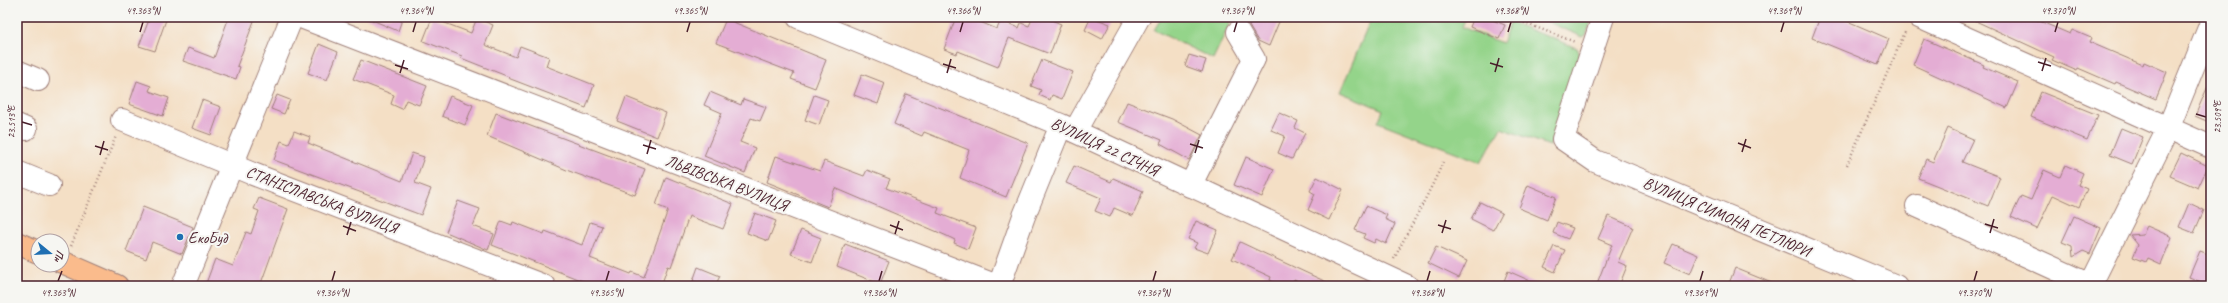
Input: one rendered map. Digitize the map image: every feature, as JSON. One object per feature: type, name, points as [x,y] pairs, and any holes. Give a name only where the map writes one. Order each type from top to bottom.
[{"type":"main road","points":[[17,244],[30,249]]},
{"type":"main road","points":[[70,266],[117,286]]},
{"type":"street","points":[[183,286],[292,17]]},
{"type":"street","name":"ЛЬВІВСЬКА ВУЛИЦЯ","points":[[300,17],[998,286]]},
{"type":"street","name":"ВУЛИЦЯ 22 СІЧНЯ","points":[[798,17],[1068,128],[1394,282]]},
{"type":"street","points":[[998,286],[1024,216],[1068,128],[1139,17]]},
{"type":"street","points":[[1592,49],[1603,17]]},
{"type":"street","points":[[1914,21],[2211,147]]},
{"type":"street","points":[[1917,206],[2091,286],[2168,128],[2211,23]]},
{"type":"street","points":[[1190,186],[1254,59],[1238,32]]},
{"type":"street","name":"ВУЛИЦЯ СИМОНА ПЕТЛЮРИ","points":[[1592,49],[1563,139],[1595,161],[1896,286]]},
{"type":"street","points":[[17,71],[38,80]]},
{"type":"street","name":"СТАНІСЛАВСЬКА ВУЛИЦЯ","points":[[122,120],[253,174],[544,286]]},
{"type":"street","points":[[17,172],[49,185]]},
{"type":"path","points":[[1509,17],[1592,49]]},
{"type":"path","points":[[1847,166],[1914,21]]},
{"type":"path","points":[[70,246],[122,120]]},
{"type":"path","points":[[1394,282],[1416,214],[1426,201],[1443,162]]},
{"type":"green space","points":[[1162,17],[1233,17],[1213,59],[1154,30]]},
{"type":"green space","points":[[1372,17],[1466,17],[1462,27],[1502,43],[1510,22],[1577,48],[1580,55],[1550,146],[1501,128],[1481,162],[1378,122],[1383,110],[1340,92]]},
{"type":"green space","points":[[1536,17],[1593,17],[1586,35],[1583,37]]},
{"type":"building","points":[[150,17],[167,17],[155,51],[139,46]]},
{"type":"building","points":[[229,17],[243,17],[254,21],[237,66],[240,67],[236,79],[183,61],[188,48],[214,58]]},
{"type":"building","points":[[365,17],[403,17],[398,31]]},
{"type":"building","points":[[956,17],[968,17],[997,29],[1001,20],[1019,28],[1021,23],[1029,26],[1033,17],[1044,17],[1061,24],[1050,54],[1009,38],[998,67],[958,51],[957,54],[944,49]]},
{"type":"building","points":[[1091,17],[1110,24],[1102,39],[1085,30]]},
{"type":"building","points":[[1253,17],[1281,17],[1269,46],[1258,41],[1249,26]]},
{"type":"building","points":[[1474,17],[1485,17],[1505,25],[1499,39],[1470,27]]},
{"type":"building","points":[[1820,17],[1838,17],[1889,39],[1878,65],[1812,38]]},
{"type":"building","points":[[1967,17],[2030,17],[2070,34],[2072,30],[2091,38],[2089,42],[2143,65],[2144,62],[2167,72],[2156,99],[2116,82],[2115,84],[2078,68],[2077,71],[2052,60],[2054,57]]},
{"type":"building","points":[[432,18],[471,33],[477,18],[493,25],[485,45],[516,57],[520,46],[549,57],[546,66],[594,85],[586,108],[508,78],[509,77],[461,58],[462,56],[423,41]]},
{"type":"building","points":[[726,19],[826,60],[815,88],[791,79],[794,73],[716,43]]},
{"type":"building","points":[[1924,39],[1984,65],[1983,67],[2018,82],[2007,108],[1913,65]]},
{"type":"building","points":[[319,44],[338,52],[327,80],[308,73]]},
{"type":"building","points":[[1189,55],[1206,60],[1202,72],[1185,66]]},
{"type":"building","points":[[361,60],[427,86],[419,105],[406,100],[402,109],[391,104],[394,95],[353,79]]},
{"type":"building","points":[[1042,60],[1073,72],[1062,99],[1052,95],[1050,100],[1039,95],[1041,90],[1031,86]]},
{"type":"building","points":[[862,74],[885,83],[878,104],[854,95]]},
{"type":"building","points":[[2211,79],[2211,123],[2195,116]]},
{"type":"building","points":[[137,81],[151,86],[149,91],[169,98],[163,116],[129,104]]},
{"type":"building","points":[[710,92],[741,105],[743,99],[766,107],[760,121],[751,118],[740,142],[755,148],[745,173],[704,156],[722,113],[704,105]]},
{"type":"building","points":[[2041,92],[2098,115],[2087,140],[2031,117]]},
{"type":"building","points":[[906,94],[1028,143],[1006,197],[960,178],[969,150],[924,132],[922,136],[894,124]]},
{"type":"building","points":[[277,95],[290,100],[284,114],[271,109]]},
{"type":"building","points":[[814,95],[828,100],[819,125],[805,120]]},
{"type":"building","points":[[450,96],[473,105],[465,125],[442,116]]},
{"type":"building","points":[[626,97],[666,113],[657,137],[617,121]]},
{"type":"building","points":[[202,100],[221,107],[211,135],[192,128]]},
{"type":"building","points":[[1127,102],[1172,119],[1202,135],[1189,160],[1160,144],[1162,140],[1118,122]]},
{"type":"building","points":[[496,113],[645,169],[635,195],[569,171],[487,136]]},
{"type":"building","points":[[1279,113],[1298,121],[1295,128],[1305,133],[1292,159],[1278,153],[1285,136],[1271,130]]},
{"type":"building","points":[[1948,128],[1973,139],[1962,162],[2000,177],[1988,206],[1918,178],[1926,159],[1933,162]]},
{"type":"building","points":[[2121,128],[2143,137],[2132,164],[2110,155]]},
{"type":"building","points":[[294,131],[310,137],[308,143],[402,181],[412,153],[424,157],[415,183],[431,189],[421,215],[274,160],[281,141],[289,144]]},
{"type":"building","points":[[2181,153],[2208,166],[2198,188],[2170,176]]},
{"type":"building","points":[[776,156],[820,171],[824,161],[864,176],[867,170],[890,179],[886,188],[939,208],[937,213],[976,228],[968,249],[954,243],[955,240],[947,236],[835,188],[828,207],[767,182]]},
{"type":"building","points":[[1246,157],[1274,169],[1262,197],[1234,185]]},
{"type":"building","points":[[2065,165],[2083,173],[2078,185],[2087,189],[2079,207],[2053,195],[2037,229],[2011,217],[2021,196],[2031,200],[2044,170],[2060,177]]},
{"type":"building","points":[[1074,166],[1111,182],[1113,178],[1143,191],[1133,216],[1114,208],[1110,217],[1095,211],[1101,198],[1066,183]]},
{"type":"building","points":[[666,177],[733,204],[723,229],[689,216],[671,267],[668,266],[662,283],[666,286],[595,286],[492,245],[501,221],[512,225],[513,222],[544,234],[545,231],[582,245],[590,222],[602,226],[590,258],[631,274],[632,272],[644,277],[668,210],[656,205]]},
{"type":"building","points":[[1317,177],[1343,190],[1329,220],[1308,210],[1315,194],[1310,191]]},
{"type":"building","points":[[1528,185],[1556,197],[1547,220],[1519,208]]},
{"type":"building","points":[[259,198],[288,209],[260,286],[205,286],[215,259],[233,266],[246,232],[251,234],[259,211],[254,209]]},
{"type":"building","points":[[458,201],[480,209],[473,226],[494,234],[488,250],[446,232]]},
{"type":"building","points":[[1480,202],[1502,213],[1493,230],[1471,219]]},
{"type":"building","points":[[2189,203],[2204,210],[2194,233],[2179,227]]},
{"type":"building","points":[[1366,206],[1387,215],[1385,219],[1395,224],[1386,244],[1376,239],[1374,243],[1363,238],[1365,234],[1355,230]]},
{"type":"building","points":[[143,207],[193,227],[182,254],[152,242],[146,259],[126,251]]},
{"type":"building","points":[[755,213],[776,221],[768,241],[747,233]]},
{"type":"building","points":[[1608,216],[1633,227],[1618,262],[1627,266],[1619,286],[1596,286],[1612,245],[1598,239]]},
{"type":"building","points":[[2074,216],[2101,228],[2090,254],[2083,251],[2073,257],[2072,246],[2062,242]]},
{"type":"building","points":[[1196,221],[1218,230],[1208,253],[1194,248],[1197,243],[1188,239]]},
{"type":"building","points":[[1557,222],[1573,228],[1568,239],[1553,233]]},
{"type":"building","points":[[2147,226],[2172,237],[2161,264],[2148,258],[2146,262],[2133,257],[2138,245],[2130,235],[2143,234]]},
{"type":"building","points":[[801,230],[821,238],[812,262],[791,254]]},
{"type":"building","points":[[1240,242],[1335,286],[1307,286],[1294,280],[1292,286],[1273,286],[1275,283],[1270,280],[1271,277],[1232,259]]},
{"type":"building","points":[[845,244],[889,261],[880,284],[837,267]]},
{"type":"building","points":[[1673,244],[1698,255],[1690,274],[1664,263]]},
{"type":"building","points":[[1554,246],[1565,250],[1555,272],[1544,267]]},
{"type":"building","points":[[1436,247],[1467,261],[1459,278],[1428,263]]},
{"type":"building","points":[[2200,251],[2211,255],[2211,286],[2189,277]]},
{"type":"building","points":[[698,267],[720,276],[715,286],[704,286],[693,281]]},
{"type":"building","points":[[1735,268],[1779,286],[1728,286]]},
{"type":"building","points":[[1508,271],[1542,286],[1502,286]]},
{"type":"place","name":"ЕкоБуд","points":[[180,237]]}]
